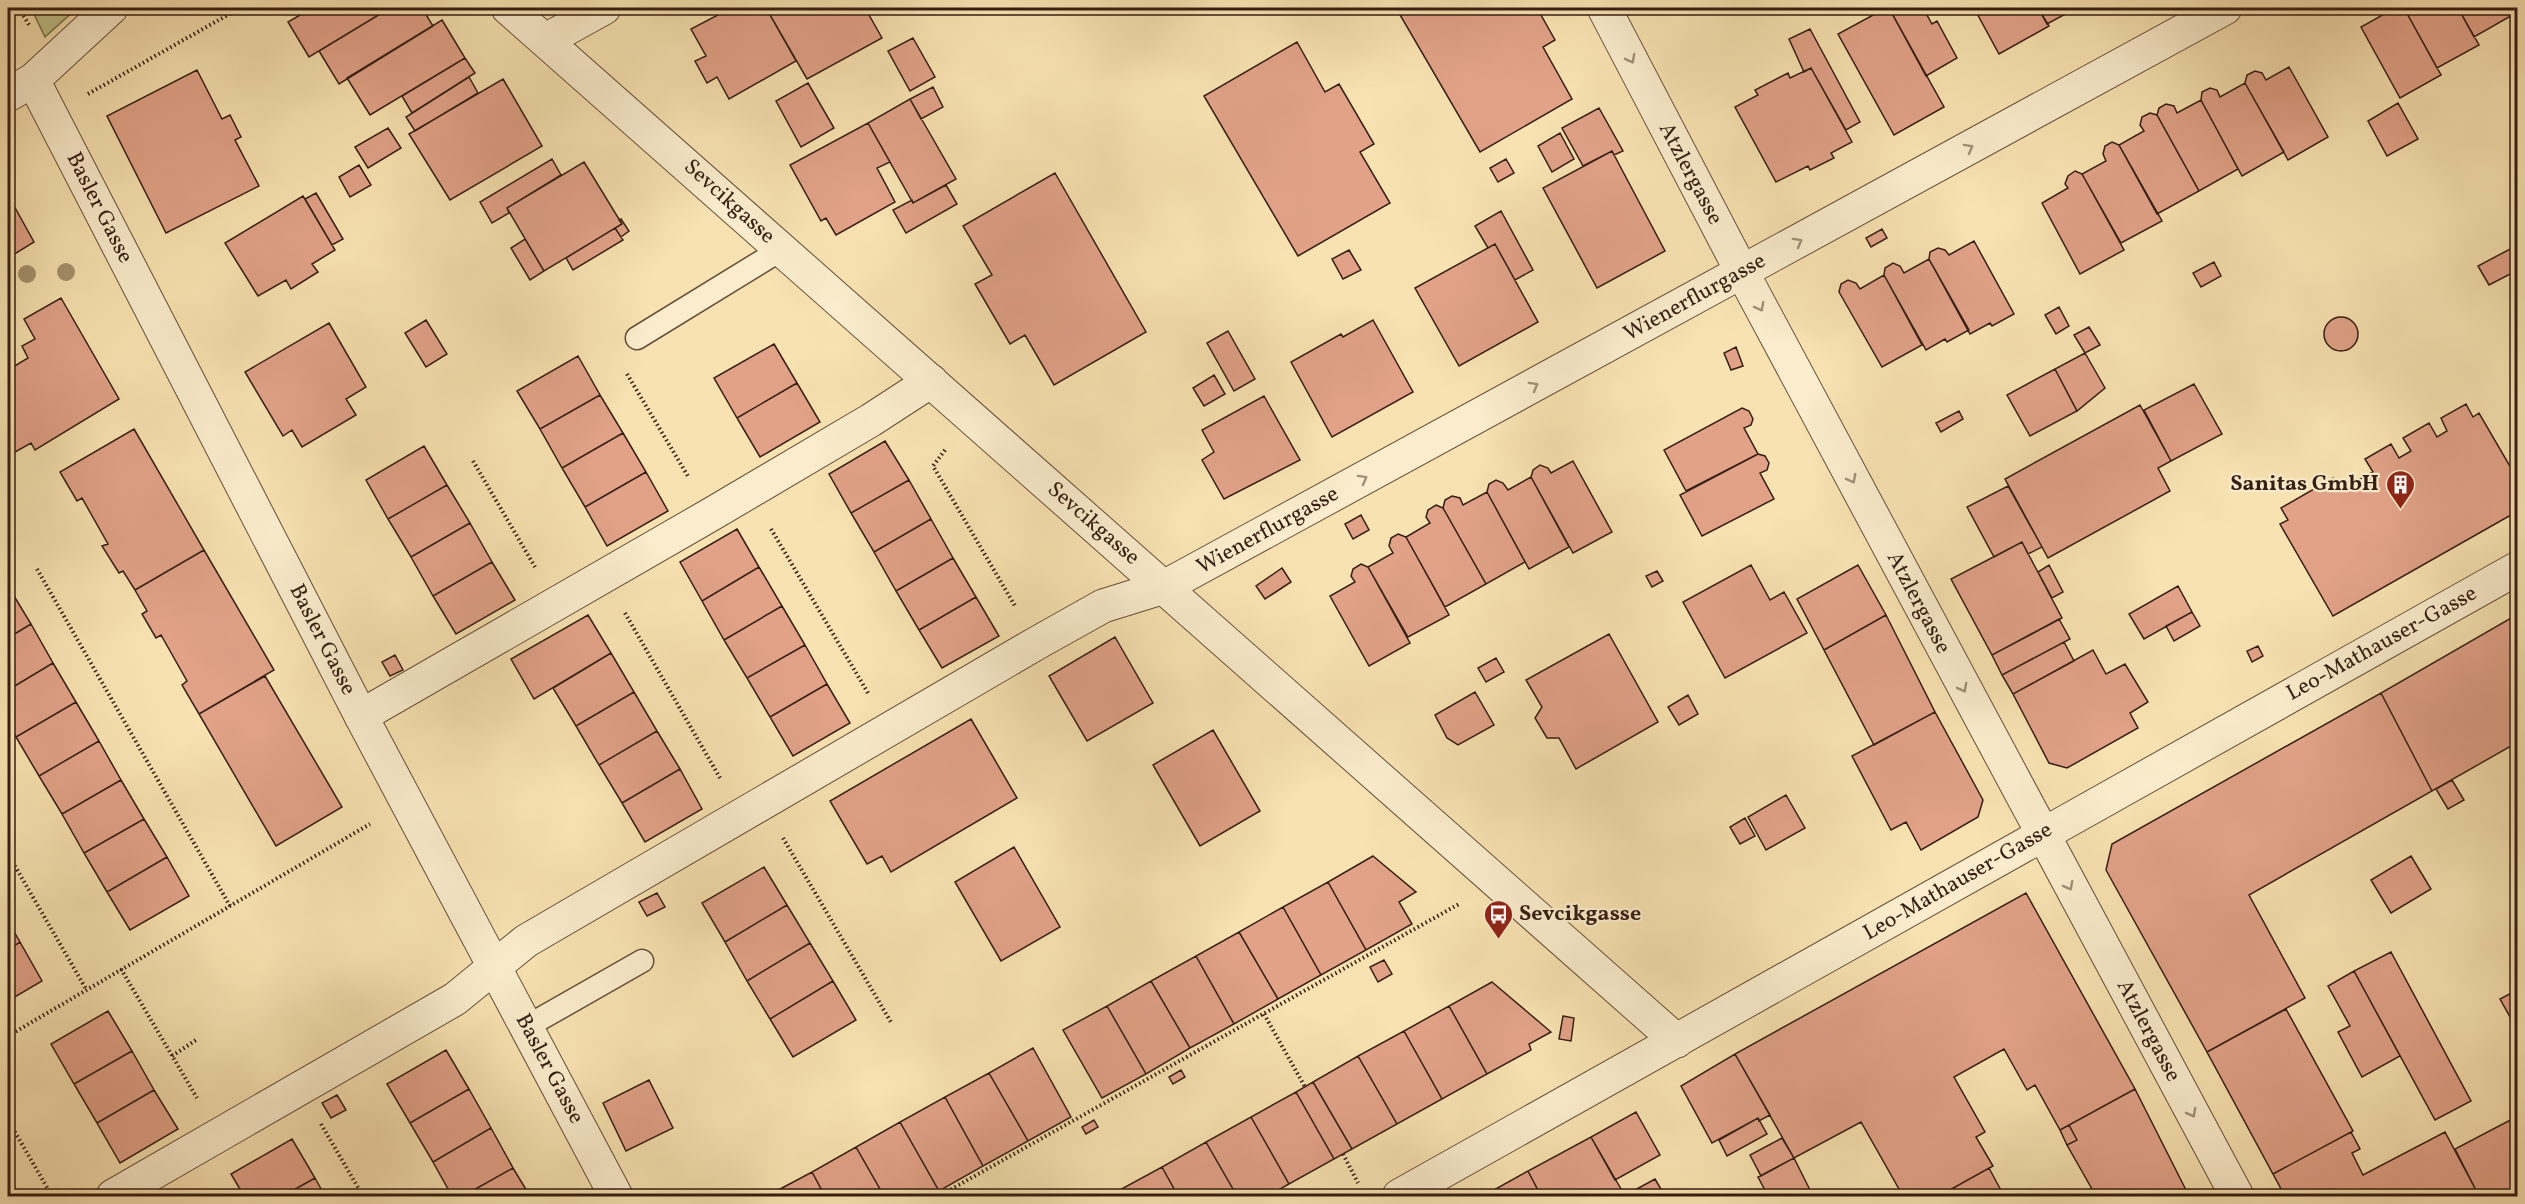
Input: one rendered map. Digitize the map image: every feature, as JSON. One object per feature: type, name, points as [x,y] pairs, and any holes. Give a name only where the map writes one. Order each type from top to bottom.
[{"type":"street","points":[[20,88],[111,8]]},
{"type":"street","name":"Sevcikgasse","points":[[508,8],[1677,1041]]},
{"type":"street","points":[[546,40],[604,8]]},
{"type":"street","name":"Atzlergasse","points":[[1604,8],[1742,272],[2237,1197]]},
{"type":"street","name":"Wienerflurgasse","points":[[113,1197],[455,999],[526,940],[1036,643],[1103,606],[1164,587],[2224,8]]},
{"type":"street","name":"Basler Gasse","points":[[20,88],[51,116],[361,716],[616,1197]]},
{"type":"street","points":[[361,716],[710,515],[871,420],[931,381]]},
{"type":"street","name":"Leo-Mathauser-Gasse","points":[[1399,1197],[2517,568]]},
{"type":"lane","points":[[637,339],[782,249]]},
{"type":"lane","points":[[526,1027],[642,961]]},
{"type":"path","points":[[51,116],[240,8]]},
{"type":"path","points":[[637,339],[653,359],[627,374],[710,515]]},
{"type":"path","points":[[969,415],[933,466],[1036,643]]},
{"type":"path","points":[[473,461],[556,603]]},
{"type":"path","points":[[749,492],[889,729]]},
{"type":"path","points":[[37,569],[230,906]]},
{"type":"path","points":[[604,576],[892,1024]]},
{"type":"path","points":[[8,1036],[407,803]]},
{"type":"path","points":[[8,854],[86,990]]},
{"type":"path","points":[[939,1197],[1498,882]]},
{"type":"path","points":[[121,969],[219,1135]]},
{"type":"path","points":[[1264,1014],[1305,1087]]},
{"type":"path","points":[[172,1056],[196,1040]]},
{"type":"path","points":[[300,1088],[363,1197]]},
{"type":"path","points":[[8,1120],[52,1197]]},
{"type":"path","points":[[1343,1155],[1360,1186]]},
{"type":"green space","points":[[31,8],[77,8],[45,37]]},
{"type":"building","points":[[312,8],[390,8],[309,57],[288,22]]},
{"type":"building","points":[[390,8],[422,8],[433,26],[339,84],[319,51]]},
{"type":"building","points":[[731,8],[766,8],[796,61],[729,99],[717,77],[707,83],[695,61],[706,56],[691,29]]},
{"type":"building","points":[[766,8],[865,8],[882,38],[807,79]]},
{"type":"building","points":[[1396,8],[1537,8],[1555,40],[1543,47],[1572,99],[1480,152]]},
{"type":"building","points":[[1889,8],[1944,107],[1894,135],[1838,34]]},
{"type":"building","points":[[1889,8],[1923,8],[1932,24],[1937,21],[1957,58],[1926,76]]},
{"type":"building","points":[[1974,8],[2038,8],[2049,26],[1999,54]]},
{"type":"building","points":[[2038,8],[2072,8],[2073,10],[2047,24]]},
{"type":"building","points":[[2386,8],[2404,8],[2441,75],[2400,98],[2361,27],[2388,12]]},
{"type":"building","points":[[2404,8],[2458,8],[2479,45],[2437,68]]},
{"type":"building","points":[[2458,8],[2513,8],[2516,13],[2474,37]]},
{"type":"building","points":[[442,20],[465,58],[370,115],[347,78]]},
{"type":"building","points":[[1810,29],[1860,122],[1846,130],[1811,68],[1804,72],[1789,39]]},
{"type":"building","points":[[913,38],[935,77],[910,91],[888,51]]},
{"type":"building","points":[[1297,42],[1325,92],[1339,84],[1374,144],[1360,152],[1390,203],[1298,256],[1204,96]]},
{"type":"building","points":[[465,58],[475,73],[412,113],[402,96]]},
{"type":"building","points":[[2289,67],[2328,137],[2288,160],[2245,83],[2247,75],[2255,71],[2262,73],[2266,80]]},
{"type":"building","points":[[1811,68],[1852,142],[1831,153],[1834,158],[1810,170],[1808,166],[1776,182],[1735,107],[1758,95],[1755,90],[1788,73],[1790,78]]},
{"type":"building","points":[[197,70],[222,119],[230,115],[241,137],[235,140],[259,186],[166,233],[107,116]]},
{"type":"building","points":[[469,77],[478,93],[415,131],[406,117]]},
{"type":"building","points":[[503,79],[542,146],[450,200],[409,134]]},
{"type":"building","points":[[808,83],[834,128],[801,147],[776,101]]},
{"type":"building","points":[[2245,83],[2284,152],[2242,176],[2201,100],[2202,92],[2210,88],[2217,90],[2220,97]]},
{"type":"building","points":[[933,87],[943,107],[921,119],[910,99]]},
{"type":"building","points":[[910,99],[956,179],[913,203],[868,123]]},
{"type":"building","points":[[2201,100],[2238,169],[2199,191],[2157,115],[2159,108],[2166,104],[2174,106],[2177,113]]},
{"type":"building","points":[[2398,103],[2418,139],[2387,156],[2368,121]]},
{"type":"building","points":[[1599,108],[1623,151],[1614,155],[1612,151],[1583,166],[1562,128]]},
{"type":"building","points":[[2150,113],[2157,115],[2199,191],[2157,214],[2119,145],[2144,131],[2140,125],[2142,117]]},
{"type":"building","points":[[868,123],[890,162],[877,168],[895,202],[836,235],[826,218],[821,221],[790,165]]},
{"type":"building","points":[[388,128],[401,148],[368,168],[355,147]]},
{"type":"building","points":[[1560,133],[1574,159],[1552,172],[1538,146]]},
{"type":"building","points":[[2112,142],[2119,145],[2162,221],[2121,243],[2082,174],[2106,161],[2103,154],[2105,146]]},
{"type":"building","points":[[1612,151],[1665,251],[1597,288],[1543,188]]},
{"type":"building","points":[[552,159],[561,175],[507,208],[509,213],[492,223],[480,202]]},
{"type":"building","points":[[1506,159],[1514,173],[1498,182],[1490,168]]},
{"type":"building","points":[[584,162],[622,224],[544,271],[507,208]]},
{"type":"building","points":[[359,165],[371,185],[350,197],[339,177]]},
{"type":"building","points":[[2075,171],[2082,174],[2124,250],[2080,274],[2042,203],[2068,188],[2065,184],[2068,176]]},
{"type":"building","points":[[1055,173],[1146,332],[1054,385],[1025,335],[1010,344],[975,284],[992,275],[963,226]]},
{"type":"building","points":[[946,185],[957,204],[906,233],[893,210],[912,200],[913,203]]},
{"type":"building","points":[[316,193],[343,239],[332,245],[305,199]]},
{"type":"building","points":[[8,195],[34,242],[8,258]]},
{"type":"building","points":[[303,196],[335,250],[312,264],[318,272],[291,289],[286,280],[258,296],[225,243]]},
{"type":"building","points":[[1501,211],[1533,270],[1515,280],[1495,244],[1488,248],[1475,226]]},
{"type":"building","points":[[621,219],[629,231],[621,237],[615,228],[622,224],[619,220]]},
{"type":"building","points":[[615,228],[623,240],[573,270],[566,258]]},
{"type":"building","points":[[1882,229],[1887,238],[1871,247],[1866,238]]},
{"type":"building","points":[[525,239],[544,271],[530,280],[511,248]]},
{"type":"building","points":[[1974,241],[2014,314],[1992,326],[1990,323],[1970,334],[1929,259],[1930,252],[1938,248],[1945,250],[1949,255]]},
{"type":"building","points":[[1495,244],[1538,322],[1459,366],[1415,288]]},
{"type":"building","points":[[2512,248],[2518,259],[2518,270],[2489,285],[2478,266]]},
{"type":"building","points":[[1349,250],[1361,270],[1343,279],[1332,259]]},
{"type":"building","points":[[1929,259],[1969,330],[1947,342],[1945,339],[1926,350],[1884,275],[1885,268],[1893,263],[1900,266],[1904,273]]},
{"type":"building","points":[[2214,262],[2221,276],[2201,287],[2193,273]]},
{"type":"building","points":[[1884,275],[1922,345],[1882,367],[1839,292],[1841,284],[1848,280],[1856,283],[1860,289]]},
{"type":"building","points":[[61,298],[119,399],[35,450],[31,443],[8,456],[8,370],[28,358],[22,346],[35,339],[24,319]]},
{"type":"building","points":[[2059,307],[2069,326],[2056,334],[2045,315]]},
{"type":"building","points":[[2341,317],[2353,322],[2358,334],[2353,346],[2341,351],[2329,346],[2324,334],[2329,322]]},
{"type":"building","points":[[426,320],[447,354],[426,367],[405,333]]},
{"type":"building","points":[[1373,320],[1413,392],[1332,437],[1291,362],[1341,334],[1343,337]]},
{"type":"building","points":[[329,323],[366,387],[346,399],[356,415],[302,447],[292,430],[283,436],[245,372]]},
{"type":"building","points":[[2089,327],[2100,345],[2085,353],[2074,335]]},
{"type":"building","points":[[1228,331],[1255,379],[1234,391],[1207,343]]},
{"type":"building","points":[[774,344],[797,383],[737,418],[714,378]]},
{"type":"building","points":[[1736,347],[1743,366],[1731,370],[1724,353]]},
{"type":"building","points":[[2085,353],[2105,388],[2077,411],[2055,369]]},
{"type":"building","points":[[578,356],[600,395],[540,429],[517,391]]},
{"type":"building","points":[[2055,369],[2077,411],[2030,436],[2007,395]]},
{"type":"building","points":[[1214,375],[1225,394],[1204,406],[1193,388]]},
{"type":"building","points":[[797,383],[820,422],[760,457],[737,418]]},
{"type":"building","points":[[2194,384],[2222,434],[2171,461],[2144,410]]},
{"type":"building","points":[[600,395],[623,433],[562,468],[540,429]]},
{"type":"building","points":[[1264,396],[1300,460],[1224,499],[1202,460],[1214,452],[1202,430]]},
{"type":"building","name":"Sanitas GmbH","points":[[2466,404],[2473,417],[2479,413],[2518,480],[2518,511],[2333,616],[2280,524],[2288,520],[2281,508],[2333,478],[2340,490],[2373,472],[2365,459],[2391,444],[2399,458],[2411,451],[2403,438],[2429,423],[2437,437],[2447,431],[2441,418]]},
{"type":"building","points":[[2140,405],[2171,461],[2158,468],[2170,491],[2048,558],[2005,479]]},
{"type":"building","points":[[1742,408],[1749,411],[1753,419],[1751,425],[1744,428],[1758,454],[1686,491],[1664,450]]},
{"type":"building","points":[[1959,411],[1963,419],[1941,432],[1936,423]]},
{"type":"building","points":[[134,429],[204,550],[135,590],[123,571],[119,573],[102,546],[108,544],[82,498],[77,501],[60,472]]},
{"type":"building","points":[[623,433],[646,472],[585,507],[562,468]]},
{"type":"building","points":[[885,441],[909,480],[851,513],[829,474]]},
{"type":"building","points":[[424,446],[447,485],[388,519],[366,480]]},
{"type":"building","points":[[1758,454],[1765,456],[1769,463],[1767,470],[1760,473],[1774,499],[1702,536],[1680,495]]},
{"type":"building","points":[[1573,461],[1612,532],[1573,553],[1531,477],[1533,470],[1540,465],[1548,468],[1551,473]]},
{"type":"building","points":[[646,472],[668,511],[607,546],[585,507]]},
{"type":"building","points":[[1531,477],[1569,547],[1529,569],[1487,492],[1489,484],[1496,480],[1503,483],[1508,490]]},
{"type":"building","points":[[909,480],[931,519],[874,552],[851,513]]},
{"type":"building","points":[[447,485],[470,523],[411,557],[388,519]]},
{"type":"building","points":[[2008,486],[2042,547],[2028,554],[2022,542],[1994,557],[1967,507]]},
{"type":"building","points":[[1487,492],[1525,562],[1486,584],[1443,508],[1445,500],[1452,496],[1460,498],[1463,505]]},
{"type":"building","points":[[1436,505],[1443,508],[1486,584],[1445,607],[1406,537],[1430,523],[1426,517],[1428,510]]},
{"type":"building","points":[[1361,515],[1369,530],[1353,539],[1345,524]]},
{"type":"building","points":[[931,519],[953,558],[896,591],[874,552]]},
{"type":"building","points":[[470,523],[492,562],[433,596],[411,557]]},
{"type":"building","points":[[737,529],[759,567],[702,601],[680,562]]},
{"type":"building","points":[[1398,534],[1406,537],[1449,615],[1408,637],[1368,567],[1393,553],[1389,546],[1391,538]]},
{"type":"building","points":[[2022,542],[2062,618],[1992,655],[1951,579]]},
{"type":"building","points":[[204,550],[274,670],[199,714],[182,685],[187,681],[161,635],[156,638],[142,614],[147,611],[135,590]]},
{"type":"building","points":[[953,558],[976,597],[919,630],[896,591]]},
{"type":"building","points":[[492,562],[515,600],[456,634],[433,596]]},
{"type":"building","points":[[1361,564],[1368,567],[1410,643],[1369,666],[1330,596],[1355,582],[1351,576],[1353,569]]},
{"type":"building","points":[[1751,565],[1770,600],[1784,592],[1807,633],[1725,678],[1683,602]]},
{"type":"building","points":[[1858,565],[1886,615],[1824,650],[1797,599]]},
{"type":"building","points":[[2049,565],[2063,592],[2052,598],[2038,572]]},
{"type":"building","points":[[759,567],[782,606],[724,640],[702,601]]},
{"type":"building","points":[[1282,568],[1291,582],[1265,599],[1256,586]]},
{"type":"building","points":[[1657,571],[1663,581],[1652,587],[1646,576]]},
{"type":"building","points":[[8,586],[31,624],[8,638]]},
{"type":"building","points":[[2178,586],[2192,612],[2144,639],[2129,614]]},
{"type":"building","points":[[976,597],[999,636],[942,668],[919,630]]},
{"type":"building","points":[[782,606],[805,645],[747,678],[724,640]]},
{"type":"building","points":[[2192,612],[2200,626],[2174,641],[2166,626]]},
{"type":"building","points":[[2518,614],[2518,742],[2432,791],[2381,693]]},
{"type":"building","points":[[588,615],[611,653],[534,699],[511,659]]},
{"type":"building","points":[[1886,615],[1935,712],[1874,745],[1824,650]]},
{"type":"building","points":[[2059,619],[2070,639],[2002,675],[1992,655]]},
{"type":"building","points":[[31,624],[53,663],[8,690],[8,638]]},
{"type":"building","points":[[1609,634],[1658,722],[1576,769],[1559,738],[1547,738],[1535,718],[1542,707],[1526,680]]},
{"type":"building","points":[[1115,637],[1153,703],[1087,741],[1049,676]]},
{"type":"building","points":[[2064,642],[2074,661],[2013,694],[2002,675]]},
{"type":"building","points":[[805,645],[827,684],[770,717],[747,678]]},
{"type":"building","points":[[2258,646],[2263,656],[2252,662],[2247,651]]},
{"type":"building","points":[[2093,650],[2106,674],[2125,664],[2148,702],[2130,713],[2138,728],[2067,768],[2049,763],[2013,694]]},
{"type":"building","points":[[611,653],[634,692],[576,726],[553,688]]},
{"type":"building","points":[[395,655],[403,670],[390,676],[382,662]]},
{"type":"building","points":[[1496,658],[1504,672],[1486,682],[1478,668]]},
{"type":"building","points":[[53,663],[76,702],[16,737],[8,722],[8,690]]},
{"type":"building","points":[[265,676],[342,807],[276,846],[199,714]]},
{"type":"building","points":[[827,684],[850,723],[793,756],[770,717]]},
{"type":"building","points":[[634,692],[657,731],[599,765],[576,726]]},
{"type":"building","points":[[1475,692],[1494,725],[1458,745],[1447,738],[1435,715]]},
{"type":"building","points":[[2381,693],[2432,791],[2249,895],[2305,998],[2207,1052],[2106,870],[2112,844]]},
{"type":"building","points":[[1688,695],[1698,714],[1679,725],[1668,707]]},
{"type":"building","points":[[76,702],[99,741],[39,776],[16,737]]},
{"type":"building","points":[[1935,712],[1983,800],[1978,817],[1921,850],[1906,822],[1891,830],[1852,756]]},
{"type":"building","points":[[971,719],[1017,798],[891,872],[882,856],[867,864],[830,801]]},
{"type":"building","points":[[1213,730],[1260,811],[1200,846],[1153,765]]},
{"type":"building","points":[[657,731],[680,769],[622,803],[599,765]]},
{"type":"building","points":[[99,741],[121,780],[62,814],[39,776]]},
{"type":"building","points":[[680,769],[702,809],[645,842],[622,803]]},
{"type":"building","points":[[121,780],[144,819],[84,853],[62,814]]},
{"type":"building","points":[[2452,780],[2464,800],[2448,809],[2436,789]]},
{"type":"building","points":[[1786,795],[1805,828],[1766,850],[1748,817]]},
{"type":"building","points":[[1745,818],[1755,836],[1740,844],[1730,827]]},
{"type":"building","points":[[144,819],[167,857],[107,892],[84,853]]},
{"type":"building","points":[[1014,847],[1060,927],[1001,961],[955,882]]},
{"type":"building","points":[[1373,856],[1416,892],[1399,902],[1412,924],[1366,950],[1328,882]]},
{"type":"building","points":[[2411,856],[2431,889],[2391,913],[2371,880]]},
{"type":"building","points":[[167,857],[189,896],[130,930],[107,892]]},
{"type":"building","points":[[764,867],[787,905],[725,942],[702,903]]},
{"type":"building","points":[[1328,882],[1366,950],[1321,975],[1283,907]]},
{"type":"building","points":[[657,893],[665,907],[647,916],[639,902]]},
{"type":"building","points":[[2026,893],[2135,1089],[2060,1130],[2035,1085],[2027,1090],[2004,1049],[1954,1077],[1985,1132],[1976,1137],[1993,1166],[1939,1196],[1903,1196],[1861,1122],[1794,1158],[1735,1054]]},
{"type":"building","points":[[787,905],[810,943],[747,981],[725,942]]},
{"type":"building","points":[[1283,907],[1321,975],[1278,999],[1239,932]]},
{"type":"building","points":[[8,921],[20,942],[8,950]]},
{"type":"building","points":[[1239,932],[1278,999],[1234,1024],[1196,956]]},
{"type":"building","points":[[20,942],[42,981],[8,1001],[8,950]]},
{"type":"building","points":[[810,943],[833,981],[770,1019],[747,981]]},
{"type":"building","points":[[2391,952],[2471,1101],[2435,1120],[2354,971]]},
{"type":"building","points":[[1196,956],[1234,1024],[1190,1048],[1151,981]]},
{"type":"building","points":[[1384,960],[1392,974],[1378,982],[1370,967]]},
{"type":"building","points":[[2354,971],[2400,1056],[2362,1077],[2338,1032],[2350,1026],[2328,986]]},
{"type":"building","points":[[833,981],[856,1020],[793,1057],[770,1019]]},
{"type":"building","points":[[1151,981],[1190,1048],[1146,1074],[1107,1006]]},
{"type":"building","points":[[1492,982],[1551,1032],[1529,1044],[1531,1050],[1487,1074],[1449,1006]]},
{"type":"building","points":[[2518,991],[2518,1031],[2500,999]]},
{"type":"building","points":[[1107,1006],[1146,1074],[1102,1098],[1063,1030]]},
{"type":"building","points":[[1449,1006],[1487,1074],[1442,1099],[1404,1031]]},
{"type":"building","points":[[2286,1009],[2353,1131],[2273,1174],[2207,1052]]},
{"type":"building","points":[[108,1011],[132,1051],[74,1084],[51,1044]]},
{"type":"building","points":[[1563,1016],[1574,1018],[1571,1041],[1559,1039]]},
{"type":"building","points":[[1404,1031],[1442,1099],[1397,1124],[1358,1056]]},
{"type":"building","points":[[1033,1048],[1071,1117],[1028,1141],[989,1073]]},
{"type":"building","points":[[446,1050],[469,1089],[410,1123],[387,1084]]},
{"type":"building","points":[[132,1051],[154,1090],[97,1123],[74,1084]]},
{"type":"building","points":[[1735,1054],[1770,1115],[1759,1121],[1758,1118],[1712,1143],[1681,1086]]},
{"type":"building","points":[[1358,1056],[1397,1124],[1352,1149],[1313,1082]]},
{"type":"building","points":[[1181,1070],[1185,1077],[1173,1084],[1169,1077]]},
{"type":"building","points":[[989,1073],[1028,1141],[983,1166],[945,1097]]},
{"type":"building","points":[[649,1080],[673,1128],[626,1151],[603,1103]]},
{"type":"building","points":[[1313,1082],[1352,1149],[1334,1159],[1296,1092]]},
{"type":"building","points":[[469,1089],[491,1128],[433,1162],[410,1123]]},
{"type":"building","points":[[2135,1089],[2189,1196],[2096,1196],[2067,1145],[2077,1140],[2069,1125]]},
{"type":"building","points":[[154,1090],[178,1129],[120,1163],[97,1123]]},
{"type":"building","points":[[1296,1092],[1334,1159],[1289,1184],[1251,1117]]},
{"type":"building","points":[[337,1095],[346,1110],[331,1118],[322,1103]]},
{"type":"building","points":[[945,1097],[983,1166],[939,1191],[900,1122]]},
{"type":"building","points":[[1636,1112],[1660,1155],[1615,1180],[1591,1137]]},
{"type":"building","points":[[2518,1116],[2518,1196],[2479,1196],[2455,1149]]},
{"type":"building","points":[[1251,1117],[1289,1184],[1268,1196],[1237,1196],[1206,1142]]},
{"type":"building","points":[[1758,1118],[1767,1134],[1727,1156],[1719,1140]]},
{"type":"building","points":[[1094,1120],[1098,1127],[1086,1134],[1082,1127]]},
{"type":"building","points":[[900,1122],[939,1191],[928,1196],[884,1196],[856,1147]]},
{"type":"building","points":[[2069,1125],[2077,1140],[2067,1145],[2060,1130]]},
{"type":"building","points":[[491,1128],[513,1168],[463,1196],[452,1196],[433,1162]]},
{"type":"building","points":[[2351,1132],[2360,1149],[2352,1153],[2363,1175],[2445,1132],[2479,1196],[2285,1196],[2273,1174]]},
{"type":"building","points":[[1591,1137],[1625,1196],[1541,1196],[1528,1171]]},
{"type":"building","points":[[1782,1138],[1794,1158],[1761,1176],[1750,1155]]},
{"type":"building","points":[[292,1139],[315,1178],[283,1196],[244,1196],[231,1174]]},
{"type":"building","points":[[1206,1142],[1237,1196],[1178,1196],[1162,1167]]},
{"type":"building","points":[[856,1147],[884,1196],[825,1196],[812,1172]]},
{"type":"building","points":[[1794,1158],[1813,1196],[1768,1196],[1758,1177]]},
{"type":"building","points":[[1162,1167],[1178,1196],[1119,1196],[1116,1192]]},
{"type":"building","points":[[513,1168],[530,1196],[463,1196]]},
{"type":"building","points":[[1989,1168],[2004,1196],[1939,1196]]},
{"type":"building","points":[[1528,1171],[1541,1196],[1483,1196]]},
{"type":"building","points":[[812,1172],[825,1196],[767,1196]]},
{"type":"building","points":[[315,1178],[325,1196],[283,1196]]},
{"type":"building","points":[[1655,1179],[1665,1196],[1624,1196]]},
{"type":"place","name":"Sanitas GmbH","points":[[2400,510]]},
{"type":"place","name":"Sevcikgasse","points":[[1498,940]]}]
